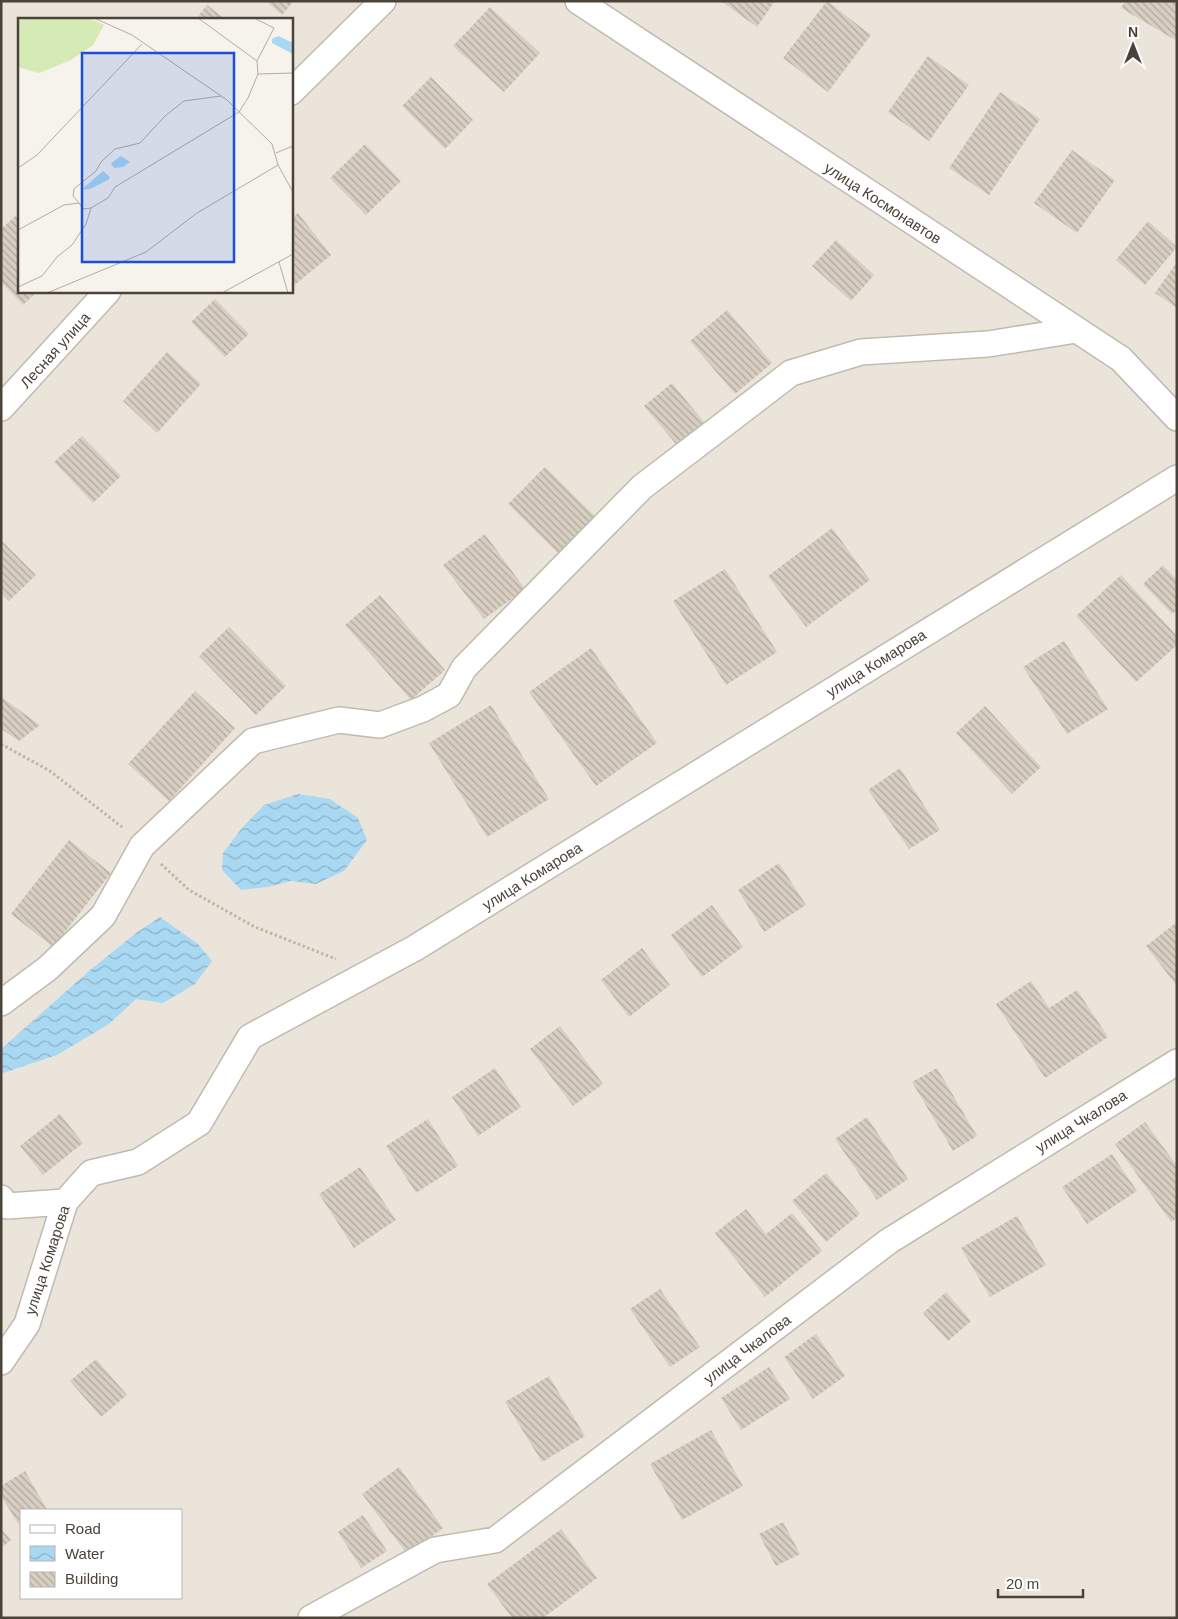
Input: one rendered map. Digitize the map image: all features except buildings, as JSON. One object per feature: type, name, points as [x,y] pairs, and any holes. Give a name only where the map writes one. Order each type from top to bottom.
[{"type":"street","points":[[292,91],[383,1]]},
{"type":"street","name":"улица Космонавтов","points":[[578,1],[1121,359],[1173,411]]},
{"type":"street","name":"Лесная улица","points":[[1,408],[107,292]]},
{"type":"street","points":[[1,1003],[47,969],[103,916],[142,846],[253,741],[339,720],[380,725],[423,709],[449,695],[464,668],[642,487],[791,373],[861,352],[988,344],[1076,330]]},
{"type":"street","name":"улица Комарова","points":[[1,1362],[27,1324],[65,1202],[91,1173],[138,1162],[199,1123],[250,1037],[415,948],[1177,478]]},
{"type":"street","name":"улица Чкалова","points":[[311,1618],[435,1550],[495,1540],[889,1242],[1177,1062]]},
{"type":"street","points":[[1,1198],[8,1206],[65,1202]]},
{"type":"path","points":[[1,744],[50,771],[124,829],[189,890],[255,927],[369,972]]},
{"type":"shaded area","points":[[1,1],[1177,1],[1177,1618],[1,1618]]},
{"type":"water","points":[[298,794],[330,799],[358,818],[367,840],[344,871],[316,884],[291,881],[268,887],[241,890],[222,870],[223,853],[242,828],[264,805]]},
{"type":"water","points":[[160,917],[198,944],[212,961],[195,984],[163,1003],[136,999],[109,1024],[57,1055],[3,1073],[1,1071],[1,1049],[89,971],[136,933]]}]
